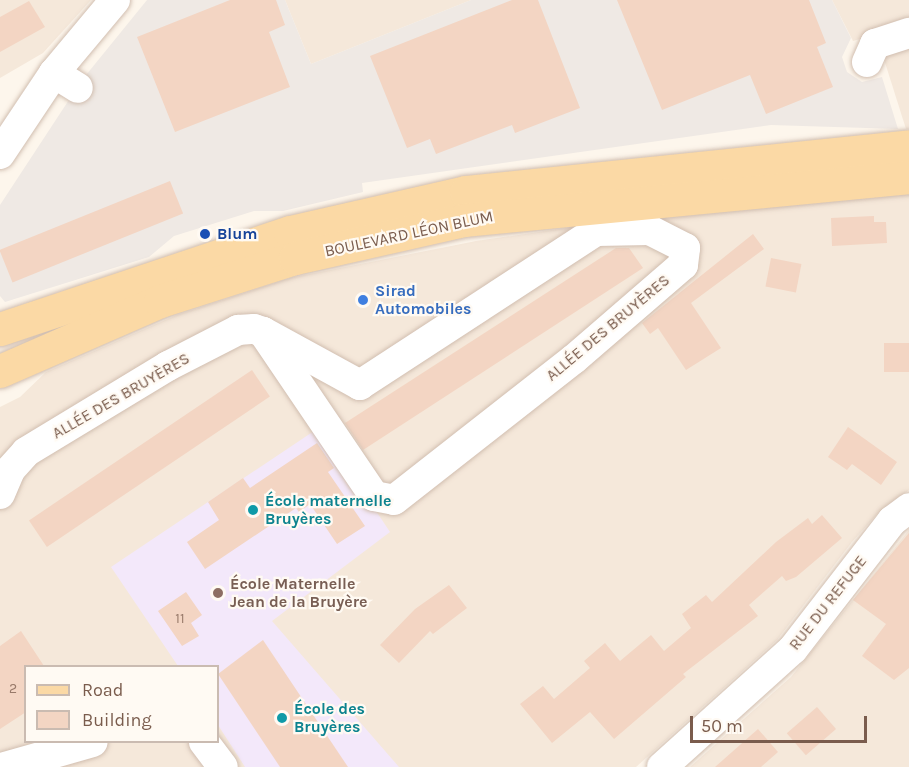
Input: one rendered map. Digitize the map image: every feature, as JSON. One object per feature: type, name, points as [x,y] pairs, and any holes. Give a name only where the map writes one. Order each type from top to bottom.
[{"type":"main road","name":"BOULEVARD LÉON BLUM","points":[[0,329],[290,232],[466,192],[909,146]]},
{"type":"main road","name":"BOULEVARD LÉON BLUM","points":[[0,371],[160,301],[295,258],[464,220],[909,177]]},
{"type":"street","points":[[4,139],[66,81],[115,0]]},
{"type":"street","points":[[867,62],[875,44],[909,33]]},
{"type":"street","name":"ALLÉE DES BRUYÈRES","points":[[0,494],[10,470],[26,452],[168,366],[238,330],[264,332],[360,385],[596,231],[650,230],[685,248],[683,265],[574,359],[394,500],[374,496],[302,392],[264,332]]},
{"type":"street","name":"RUE DU REFUGE","points":[[662,767],[794,650],[892,521],[909,508]]},
{"type":"street","points":[[5,767],[86,743]]},
{"type":"street","points":[[205,743],[223,767]]},
{"type":"shaded area","points":[[0,0],[91,0],[43,53],[0,78]]},
{"type":"shaded area","points":[[147,0],[285,0],[311,64],[471,0],[832,0],[851,38],[842,57],[847,72],[862,82],[882,77],[898,129],[771,125],[362,183],[363,192],[283,211],[254,211],[174,236],[149,257],[5,302],[0,296],[0,205],[82,80]]},
{"type":"shaded area","points":[[285,0],[471,0],[311,64]]},
{"type":"shaded area","points":[[832,0],[909,0],[909,24],[853,41]]},
{"type":"shaded area","points":[[909,45],[909,129],[906,129],[882,53]]},
{"type":"shaded area","points":[[909,194],[909,490],[877,514],[852,542],[777,640],[636,767],[0,767],[0,407],[20,397],[46,372],[177,315],[290,278],[476,241],[622,220]]},
{"type":"shaded area","name":"École Maternelle Jean de la Bruyère","points":[[320,427],[390,532],[272,621],[399,767],[245,767],[219,727],[219,665],[177,665],[111,567]]},
{"type":"shaded area","points":[[909,530],[909,767],[690,767],[791,677]]},
{"type":"building","points":[[230,0],[276,0],[285,25],[269,32],[290,87],[175,132],[137,37]]},
{"type":"building","points":[[512,0],[538,0],[580,108],[515,133],[512,125],[436,154],[430,139],[407,148],[370,56]]},
{"type":"building","points":[[617,0],[809,0],[826,43],[817,47],[833,87],[766,114],[750,75],[662,110]]},
{"type":"building","points":[[29,1],[45,27],[0,52],[0,17]]},
{"type":"building","points":[[170,181],[183,213],[13,282],[0,250]]},
{"type":"building","points":[[874,216],[874,222],[886,222],[887,243],[832,246],[831,218]]},
{"type":"building","points":[[753,234],[764,249],[691,303],[721,348],[686,370],[658,328],[650,334],[642,323]]},
{"type":"building","points":[[616,248],[629,248],[643,268],[363,450],[345,423]]},
{"type":"building","points":[[771,258],[801,264],[796,292],[765,286]]},
{"type":"building","points":[[884,343],[909,343],[909,372],[884,372]]},
{"type":"building","points":[[252,370],[270,397],[47,547],[29,520]]},
{"type":"building","points":[[848,427],[897,462],[881,485],[852,464],[847,470],[828,457]]},
{"type":"building","name":"École maternelle Bruyères","points":[[317,443],[334,468],[328,472],[365,526],[337,544],[310,504],[299,512],[296,508],[205,569],[187,542],[219,520],[208,502],[243,478],[250,488]]},
{"type":"building","points":[[822,515],[842,538],[796,577],[786,581],[782,576],[749,605],[758,616],[683,674],[686,677],[614,739],[590,712],[552,743],[520,704],[543,686],[554,699],[590,668],[584,661],[605,643],[620,661],[651,635],[664,651],[691,628],[682,614],[706,595],[712,602],[776,542],[808,518],[812,524]]},
{"type":"building","points":[[909,533],[909,668],[894,680],[862,656],[886,624],[853,600]]},
{"type":"building","points":[[449,585],[467,608],[433,634],[430,631],[399,663],[380,645],[415,609]]},
{"type":"building","points":[[186,592],[202,615],[191,623],[199,636],[182,646],[158,611]]},
{"type":"building","points":[[21,631],[43,665],[24,665],[24,713],[0,729],[0,646]]},
{"type":"building","name":"École des Bruyères","points":[[263,640],[348,767],[280,767],[219,673]]},
{"type":"building","points":[[817,707],[836,729],[806,755],[787,733]]},
{"type":"building","points":[[758,729],[778,752],[761,767],[715,767]]},
{"type":"place","name":"Blum","points":[[205,234]]},
{"type":"place","name":"Sirad Automobiles","points":[[363,300]]},
{"type":"place","name":"École maternelle Bruyères","points":[[253,510]]},
{"type":"place","name":"École Maternelle Jean de la Bruyère","points":[[218,593]]},
{"type":"place","name":"École des Bruyères","points":[[282,718]]}]
